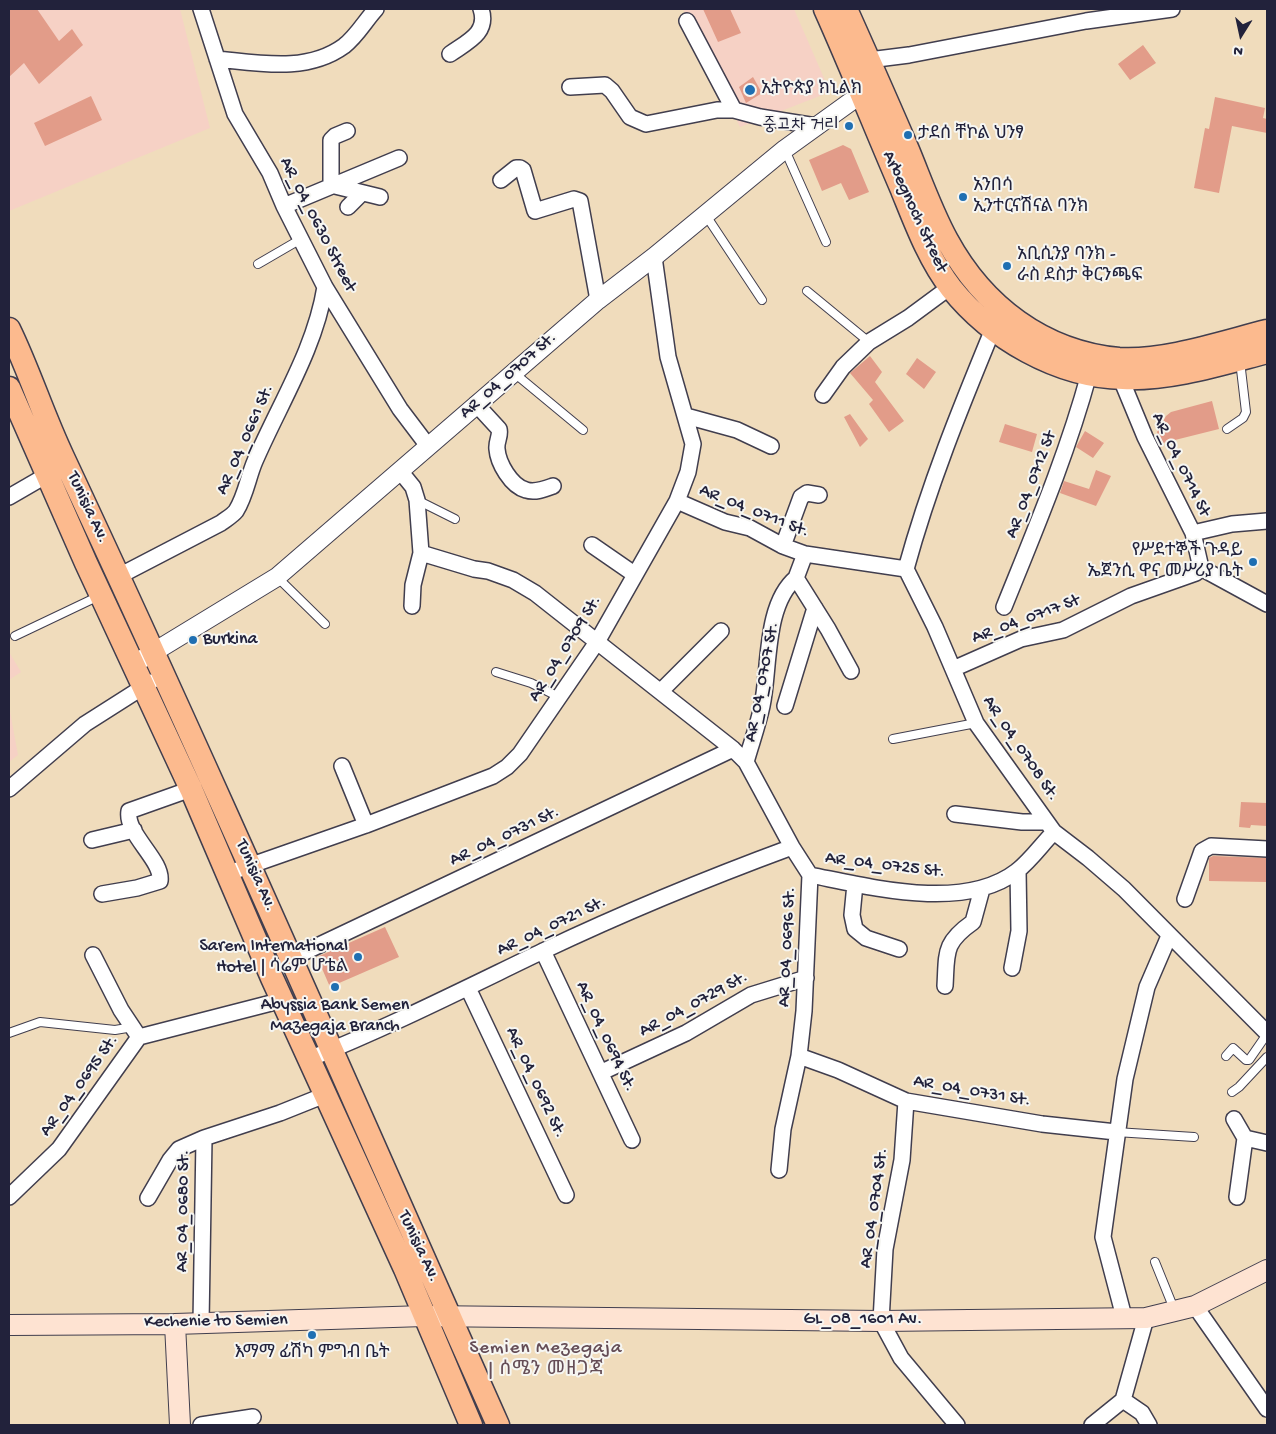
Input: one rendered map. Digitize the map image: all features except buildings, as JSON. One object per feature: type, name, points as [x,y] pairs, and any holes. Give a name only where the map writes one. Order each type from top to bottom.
[{"type":"main road","name":"Arbegnoch Street","points":[[826,9],[870,87],[950,246],[969,275],[990,300],[1023,327],[1055,343],[1118,359],[1163,356],[1267,331]]},
{"type":"main road","name":"Arbegnoch Street","points":[[846,9],[869,60],[870,87],[916,223],[950,287],[992,329],[1039,357],[1061,367],[1089,374],[1121,378],[1160,376],[1267,352]]},
{"type":"main road","name":"Tunisia Av.","points":[[9,329],[61,454],[119,576],[251,866],[498,1425]]},
{"type":"main road","name":"Tunisia Av.","points":[[9,388],[101,596],[191,789],[226,874],[325,1095],[405,1268],[471,1425]]},
{"type":"main road","name":"GL_08_1601 Av.","points":[[449,1316],[881,1321],[1146,1318],[1196,1306],[1267,1270]]},
{"type":"main road","name":"Kechenie to Semien","points":[[9,1325],[176,1324],[449,1316]]},
{"type":"main road","points":[[176,1324],[180,1425]]},
{"type":"street","name":"AR_04_0630 Street","points":[[201,9],[235,114],[270,173],[284,206],[325,287],[396,402],[428,446]]},
{"type":"street","points":[[450,54],[477,34],[483,27],[484,18],[481,9]]},
{"type":"street","points":[[869,60],[909,55],[1086,21],[1172,9]]},
{"type":"street","points":[[217,59],[280,66],[310,60],[343,47],[356,35],[371,11]]},
{"type":"street","points":[[687,21],[734,110]]},
{"type":"street","points":[[570,87],[605,85],[612,91],[633,120],[646,124],[717,110],[734,110],[760,117],[816,126]]},
{"type":"street","name":"AR_04_0707 St.","points":[[132,664],[154,653],[276,577],[598,300],[654,257],[785,148],[870,87]]},
{"type":"street","points":[[331,185],[331,140],[335,136],[347,131]]},
{"type":"street","points":[[284,206],[399,158]]},
{"type":"street","points":[[501,180],[516,168],[523,170],[536,212],[574,199],[580,201],[598,300]]},
{"type":"street","points":[[331,185],[380,197]]},
{"type":"street","points":[[348,206],[362,193]]},
{"type":"street","name":"AR_04_0709 St.","points":[[226,874],[366,825],[493,776],[520,754],[597,642],[677,501],[692,457],[692,444],[686,416],[668,356],[654,257]]},
{"type":"street","name":"AR_04_0661 St.","points":[[119,576],[221,523],[235,512],[245,492],[254,463],[304,357],[319,318],[325,287]]},
{"type":"street","points":[[823,395],[835,376],[869,342],[908,318],[950,287]]},
{"type":"street","points":[[906,569],[922,511],[947,440],[992,329]]},
{"type":"street","name":"AR_04_0712 St","points":[[1004,607],[1052,490],[1077,418],[1089,374]]},
{"type":"street","name":"AR_04_0714 St","points":[[1121,378],[1145,437],[1193,533],[1198,571]]},
{"type":"street","points":[[476,404],[499,429],[497,450],[500,461],[520,488],[532,491],[553,486]]},
{"type":"street","points":[[686,416],[737,430],[771,446]]},
{"type":"street","points":[[400,471],[413,487],[417,500],[421,553],[413,585],[412,606]]},
{"type":"street","points":[[9,497],[47,475]]},
{"type":"street","points":[[783,546],[802,497],[807,493],[819,495]]},
{"type":"street","name":"AR_04_0711 St.","points":[[677,501],[725,522],[750,528],[783,546],[804,554],[906,569]]},
{"type":"street","points":[[1193,533],[1232,524],[1267,521]]},
{"type":"street","points":[[592,545],[634,574]]},
{"type":"street","name":"AR_04_0696 St.","points":[[421,553],[474,569],[488,571],[513,580],[535,593],[662,690],[746,762],[792,847],[810,875],[806,978],[799,1056],[783,1129],[779,1170]]},
{"type":"street","name":"AR_04_0707 St.","points":[[746,762],[762,707],[770,635],[784,591],[796,578],[804,554]]},
{"type":"street","name":"AR_04_0708 St.","points":[[906,569],[935,627],[976,723],[1050,827],[1124,889],[1267,1034]]},
{"type":"street","points":[[1198,571],[1267,604]]},
{"type":"street","name":"AR_04_0717 St","points":[[953,669],[1021,639],[1063,630],[1131,596],[1198,571]]},
{"type":"street","points":[[796,578],[851,671]]},
{"type":"street","points":[[785,706],[815,608]]},
{"type":"street","points":[[662,690],[720,631]]},
{"type":"street","points":[[9,789],[86,724],[142,686],[164,675]]},
{"type":"street","name":"AR_04_0731 St.","points":[[292,958],[733,749]]},
{"type":"street","points":[[342,766],[366,825]]},
{"type":"street","points":[[102,894],[137,888],[160,881],[156,867],[134,830],[128,816],[129,811],[191,789]]},
{"type":"street","points":[[955,814],[1050,827]]},
{"type":"street","name":"AR_04_0725 St.","points":[[810,875],[911,892],[948,894],[982,889],[1018,870],[1050,827]]},
{"type":"street","points":[[92,840],[134,830]]},
{"type":"street","points":[[1186,899],[1202,851],[1211,846],[1267,849]]},
{"type":"street","name":"AR_04_0721 St.","points":[[309,1059],[468,988],[543,951],[649,903],[792,847]]},
{"type":"street","points":[[1012,968],[1019,931],[1018,870]]},
{"type":"street","points":[[855,884],[852,915],[854,929],[866,938],[899,949]]},
{"type":"street","points":[[945,986],[950,944],[955,934],[973,922],[982,889]]},
{"type":"street","points":[[1124,1318],[1103,1237],[1116,1132],[1125,1079],[1147,987],[1169,936]]},
{"type":"street","name":"AR_04_0694 St.","points":[[543,951],[602,1072],[632,1140]]},
{"type":"street","points":[[93,956],[121,1010],[136,1032]]},
{"type":"street","name":"AR_04_0729 St.","points":[[602,1072],[686,1033],[751,996],[806,978]]},
{"type":"street","name":"AR_04_0692 St.","points":[[468,988],[566,1195]]},
{"type":"street","name":"AR_04_0695 St.","points":[[9,1197],[59,1149],[136,1032],[283,1000]]},
{"type":"street","name":"AR_04_0731 St.","points":[[799,1056],[838,1070],[906,1101],[1042,1124],[1116,1132]]},
{"type":"street","name":"AR_04_0680 St.","points":[[201,1323],[204,1138],[280,1114],[325,1095]]},
{"type":"street","name":"AR_04_0704 St.","points":[[881,1321],[885,1248],[902,1160],[906,1101]]},
{"type":"street","points":[[1234,1119],[1245,1138],[1237,1197]]},
{"type":"street","points":[[148,1198],[178,1149],[204,1138]]},
{"type":"street","points":[[1245,1138],[1267,1143]]},
{"type":"street","points":[[1196,1306],[1267,1410]]},
{"type":"street","points":[[1092,1425],[1123,1400],[1146,1318]]},
{"type":"street","points":[[881,1321],[901,1358],[957,1425]]},
{"type":"street","points":[[1123,1400],[1142,1414],[1149,1425]]},
{"type":"street","points":[[201,1425],[253,1416]]},
{"type":"lane","points":[[785,148],[826,242]]},
{"type":"lane","points":[[705,214],[762,300]]},
{"type":"lane","points":[[258,264],[301,239]]},
{"type":"lane","points":[[807,291],[869,342]]},
{"type":"lane","points":[[1227,429],[1243,418],[1246,412],[1240,359]]},
{"type":"lane","points":[[513,372],[583,430]]},
{"type":"lane","points":[[417,500],[455,518]]},
{"type":"lane","points":[[276,577],[324,624]]},
{"type":"lane","points":[[15,636],[101,596]]},
{"type":"lane","points":[[496,672],[531,683],[559,697]]},
{"type":"lane","points":[[893,739],[976,723]]},
{"type":"lane","points":[[9,1033],[40,1022],[136,1032]]},
{"type":"lane","points":[[1226,1056],[1233,1048],[1246,1060],[1249,1060],[1267,1034]]},
{"type":"lane","points":[[1232,1092],[1267,1057]]},
{"type":"lane","points":[[1116,1132],[1194,1137]]},
{"type":"lane","points":[[1155,1262],[1175,1312]]},
{"type":"shaded area","points":[[9,9],[180,9],[210,128],[9,211]]},
{"type":"shaded area","points":[[683,9],[794,9],[830,92],[740,127]]},
{"type":"shaded area","points":[[9,652],[21,672],[9,680]]},
{"type":"shaded area","points":[[9,706],[18,755],[9,762]]},
{"type":"place","name":"ኢትዮጵያ ክኒልክ","points":[[750,90]]},
{"type":"place","name":"중고차 거리","points":[[849,126]]},
{"type":"place","name":"ታደሰ ቸኮል ህንፃ","points":[[908,135]]},
{"type":"place","name":"አንበሳ ኢንተርናሽናል ባንክ","points":[[963,197]]},
{"type":"place","name":"አቢሲንያ ባንክ - ራስ ደስታ ቅርንጫፍ","points":[[1007,266]]},
{"type":"place","name":"የሥደተኞች ጉዳይ ኤጀንሲ ዋና መሥሪያ ቤት","points":[[1253,562]]},
{"type":"place","name":"Burkina","points":[[193,640]]},
{"type":"place","name":"Sarem International Hotel | ሳሬም ሆቴል","points":[[358,957]]},
{"type":"place","name":"Abyssia Bank Semen Mazegaja Branch","points":[[335,987]]},
{"type":"place","name":"እማማ ፊሽካ ምግብ ቤት","points":[[312,1335]]},
{"type":"district","name":"Semien Mezegaja | ሰሜን መዘጋጃ","points":[[546,1360]]}]
